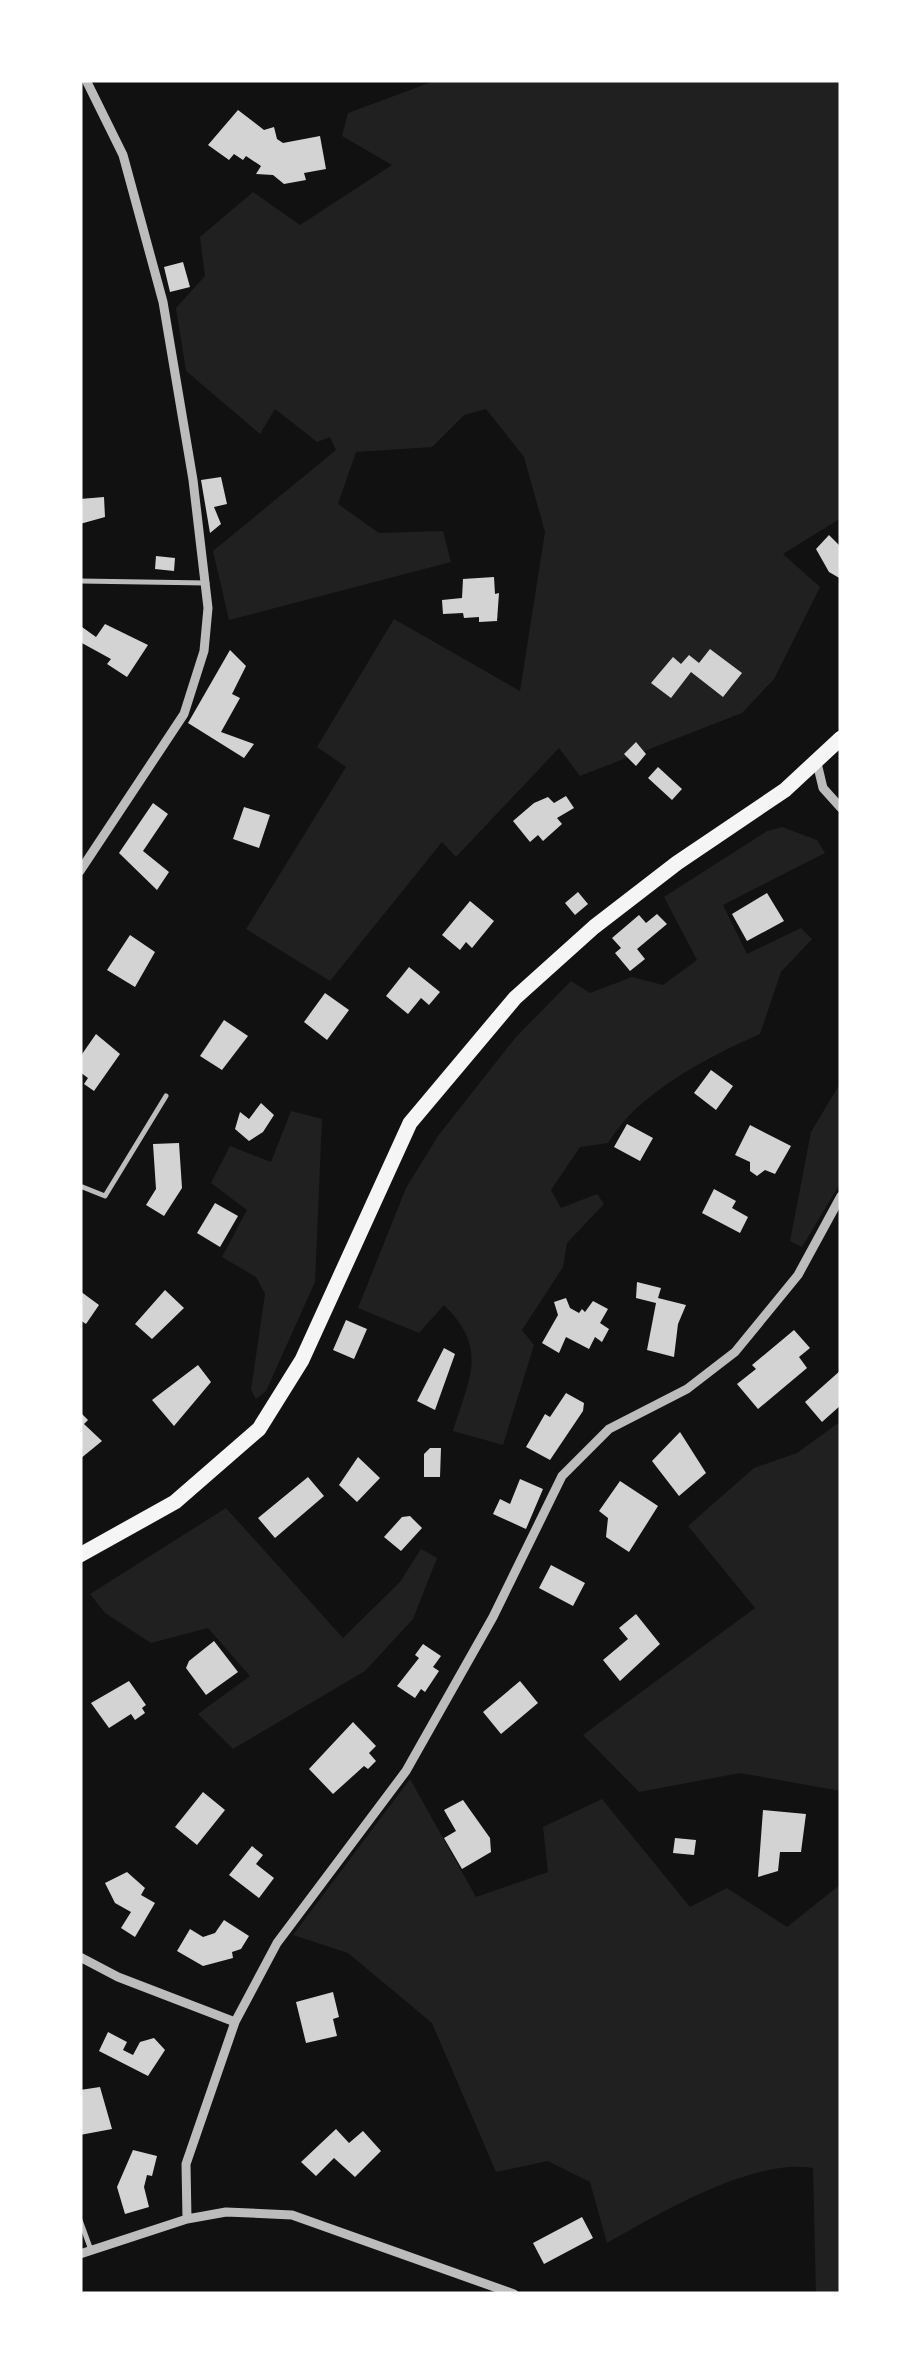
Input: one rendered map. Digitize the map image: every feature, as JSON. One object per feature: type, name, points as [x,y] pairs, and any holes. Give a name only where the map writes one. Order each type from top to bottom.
[{"type":"main road","points":[[80,1555],[175,1502],[259,1429],[302,1360],[410,1122],[514,998],[594,927],[817,763],[841,738]]},
{"type":"street","points":[[80,871],[193,695],[207,631],[207,582],[163,302],[123,155],[86,80]]},
{"type":"street","points":[[817,763],[823,788],[841,808]]},
{"type":"street","points":[[187,2220],[186,2164],[235,2022],[277,1943],[414,1757],[493,1618],[562,1476],[610,1429],[687,1388],[735,1352],[798,1275],[841,1196]]},
{"type":"street","points":[[80,1957],[118,1977],[235,2022]]},
{"type":"street","points":[[80,2254],[187,2220],[226,2212],[292,2215],[514,2294]]},
{"type":"lane","points":[[80,580],[207,582]]},
{"type":"lane","points":[[80,1186],[105,1196],[166,1096]]},
{"type":"lane","points":[[80,2220],[92,2250]]},
{"type":"shaded area","points":[[437,80],[841,80],[841,518],[783,554],[820,587],[774,679],[742,713],[580,776],[559,748],[456,857],[442,842],[330,981],[246,929],[346,767],[317,747],[394,619],[520,691],[545,532],[524,457],[486,409],[464,415],[432,447],[356,452],[338,504],[379,533],[443,531],[451,562],[229,620],[213,551],[336,450],[330,437],[317,442],[275,409],[260,434],[186,371],[176,308],[205,276],[200,237],[253,192],[300,225],[392,165],[342,136],[348,113]]},
{"type":"shaded area","points":[[782,827],[817,840],[825,853],[723,905],[747,954],[801,928],[812,939],[781,972],[760,1034],[655,1092],[608,1143],[580,1147],[551,1190],[561,1208],[597,1194],[604,1204],[567,1243],[563,1267],[522,1330],[534,1345],[503,1445],[453,1431],[471,1365],[467,1336],[458,1321],[444,1305],[419,1333],[358,1308],[406,1188],[438,1136],[516,1037],[571,981],[590,993],[632,977],[663,985],[697,960],[664,897],[767,831]]},
{"type":"shaded area","points":[[841,1082],[841,1182],[802,1247],[790,1241],[811,1132]]},
{"type":"shaded area","points":[[291,1111],[322,1119],[315,1282],[266,1391],[256,1399],[251,1390],[265,1294],[256,1277],[222,1257],[247,1210],[211,1183],[230,1146],[271,1162]]},
{"type":"shaded area","points":[[841,1421],[841,1791],[740,1773],[639,1792],[583,1735],[755,1608],[688,1526],[754,1468],[797,1453]]},
{"type":"shaded area","points":[[226,1508],[343,1638],[400,1582],[421,1549],[437,1558],[413,1619],[365,1671],[233,1749],[198,1714],[250,1676],[208,1628],[151,1643],[105,1613],[90,1594]]},
{"type":"shaded area","points":[[410,1779],[476,1897],[548,1872],[543,1827],[602,1799],[690,1907],[727,1888],[787,1927],[841,1884],[841,2294],[816,2294],[813,2168],[789,2167],[735,2179],[680,2203],[607,2243],[590,2182],[548,2161],[496,2172],[432,2023],[348,1953],[293,1935]]},
{"type":"building","points":[[238,110],[264,130],[274,127],[277,139],[283,143],[320,136],[326,169],[304,173],[306,180],[284,184],[273,175],[256,174],[261,166],[246,156],[243,160],[234,154],[229,160],[208,145]]},
{"type":"building","points":[[183,262],[190,287],[170,292],[164,267]]},
{"type":"building","points":[[221,477],[227,504],[214,507],[221,524],[210,533],[201,480]]},
{"type":"building","points":[[104,497],[105,517],[80,524],[80,499]]},
{"type":"building","points":[[829,535],[841,547],[841,579],[829,572],[816,549]]},
{"type":"building","points":[[156,556],[175,558],[174,571],[155,569]]},
{"type":"building","points":[[494,577],[495,594],[499,593],[497,621],[479,622],[479,617],[464,618],[463,613],[443,614],[442,600],[462,598],[463,579]]},
{"type":"building","points":[[105,624],[148,645],[127,677],[107,664],[111,659],[80,642],[82,627],[96,637]]},
{"type":"building","points":[[710,649],[742,673],[723,697],[691,672],[671,698],[651,683],[673,657],[681,664],[689,655],[699,663]]},
{"type":"building","points":[[230,650],[246,666],[232,694],[240,698],[221,732],[254,744],[244,758],[188,723]]},
{"type":"building","points":[[636,742],[646,754],[636,766],[624,754]]},
{"type":"building","points":[[658,767],[682,789],[672,800],[648,778]]},
{"type":"building","points":[[566,796],[574,808],[557,818],[562,824],[543,841],[538,835],[530,842],[513,821],[534,803],[548,797],[554,803]]},
{"type":"building","points":[[153,803],[168,814],[143,851],[169,872],[157,890],[119,853]]},
{"type":"building","points":[[244,807],[270,815],[259,848],[233,839]]},
{"type":"building","points":[[578,892],[588,904],[575,915],[565,903]]},
{"type":"building","points":[[767,893],[784,921],[747,941],[732,914]]},
{"type":"building","points":[[470,901],[494,921],[472,948],[466,942],[460,950],[442,935]]},
{"type":"building","points":[[657,914],[667,924],[637,949],[645,959],[630,971],[615,953],[621,948],[612,938],[639,915],[646,923]]},
{"type":"building","points":[[130,935],[155,952],[135,987],[107,970]]},
{"type":"building","points":[[409,967],[440,992],[429,1005],[421,998],[408,1014],[386,996]]},
{"type":"building","points":[[325,993],[349,1010],[327,1040],[304,1022]]},
{"type":"building","points":[[224,1020],[248,1036],[222,1070],[200,1056]]},
{"type":"building","points":[[96,1034],[120,1054],[94,1091],[84,1084],[88,1078],[80,1072],[80,1057]]},
{"type":"building","points":[[711,1070],[733,1086],[716,1110],[694,1093]]},
{"type":"building","points":[[261,1103],[274,1115],[263,1132],[249,1141],[235,1129],[240,1112],[249,1119]]},
{"type":"building","points":[[627,1124],[653,1138],[640,1161],[614,1147]]},
{"type":"building","points":[[750,1125],[791,1146],[775,1174],[765,1170],[757,1176],[750,1171],[750,1162],[735,1155]]},
{"type":"building","points":[[179,1143],[182,1188],[164,1216],[146,1205],[156,1189],[153,1144]]},
{"type":"building","points":[[714,1189],[736,1201],[732,1208],[748,1217],[740,1233],[702,1213]]},
{"type":"building","points":[[215,1203],[238,1216],[220,1247],[197,1233]]},
{"type":"building","points":[[637,1282],[661,1288],[658,1298],[686,1305],[678,1324],[674,1357],[647,1350],[656,1303],[636,1298]]},
{"type":"building","points":[[165,1290],[184,1308],[152,1339],[135,1324]]},
{"type":"building","points":[[80,1291],[99,1305],[86,1324],[80,1320]]},
{"type":"building","points":[[566,1298],[570,1308],[579,1313],[582,1309],[585,1312],[593,1301],[608,1309],[600,1323],[609,1329],[602,1342],[595,1337],[589,1349],[566,1337],[559,1353],[542,1343],[558,1315],[554,1302]]},
{"type":"building","points":[[346,1320],[367,1329],[354,1359],[333,1350]]},
{"type":"building","points":[[794,1330],[810,1348],[799,1357],[807,1368],[758,1409],[737,1384],[756,1369],[752,1365]]},
{"type":"building","points":[[444,1348],[455,1354],[435,1410],[417,1401]]},
{"type":"building","points":[[198,1365],[211,1382],[174,1426],[152,1400]]},
{"type":"building","points":[[841,1370],[841,1405],[822,1422],[805,1402]]},
{"type":"building","points":[[566,1393],[584,1403],[583,1411],[550,1460],[526,1447],[545,1414],[550,1417]]},
{"type":"building","points":[[80,1412],[88,1420],[84,1424],[102,1441],[80,1459]]},
{"type":"building","points":[[680,1432],[706,1473],[679,1496],[652,1461]]},
{"type":"building","points":[[430,1448],[441,1448],[440,1477],[424,1477],[424,1454]]},
{"type":"building","points":[[358,1457],[380,1478],[357,1502],[339,1485]]},
{"type":"building","points":[[308,1477],[324,1496],[275,1538],[258,1518]]},
{"type":"building","points":[[520,1479],[543,1489],[526,1529],[493,1514],[500,1499],[510,1504]]},
{"type":"building","points":[[620,1481],[658,1506],[629,1552],[606,1537],[608,1518],[599,1511]]},
{"type":"building","points":[[410,1516],[422,1528],[401,1551],[384,1537],[402,1517]]},
{"type":"building","points":[[551,1565],[585,1583],[573,1606],[539,1588]]},
{"type":"building","points":[[636,1614],[660,1644],[620,1681],[603,1660],[628,1639],[619,1628]]},
{"type":"building","points":[[214,1641],[238,1672],[206,1695],[186,1668]]},
{"type":"building","points":[[423,1644],[441,1656],[433,1667],[439,1671],[425,1692],[421,1689],[415,1698],[397,1686],[419,1658],[415,1655]]},
{"type":"building","points":[[129,1681],[146,1705],[142,1708],[145,1713],[135,1720],[131,1714],[109,1728],[91,1703]]},
{"type":"building","points":[[520,1681],[538,1703],[501,1734],[483,1712]]},
{"type":"building","points":[[353,1722],[376,1746],[369,1753],[376,1761],[368,1769],[364,1766],[333,1794],[309,1769]]},
{"type":"building","points":[[203,1792],[225,1810],[197,1845],[175,1827]]},
{"type":"building","points":[[463,1800],[490,1838],[491,1852],[462,1869],[444,1838],[456,1831],[444,1810]]},
{"type":"building","points":[[763,1810],[806,1814],[801,1852],[780,1852],[778,1871],[758,1877]]},
{"type":"building","points":[[675,1838],[696,1840],[694,1855],[673,1853]]},
{"type":"building","points":[[252,1846],[263,1855],[256,1864],[274,1878],[259,1898],[229,1875]]},
{"type":"building","points":[[127,1872],[145,1888],[141,1895],[155,1903],[135,1937],[121,1928],[131,1912],[115,1903],[105,1883]]},
{"type":"building","points":[[224,1920],[249,1936],[241,1949],[232,1952],[233,1958],[203,1966],[177,1951],[190,1929],[203,1937],[215,1933]]},
{"type":"building","points":[[333,1992],[339,2017],[333,2019],[337,2036],[306,2043],[296,2002]]},
{"type":"building","points":[[108,2032],[127,2042],[123,2050],[133,2055],[140,2042],[154,2038],[165,2050],[148,2076],[99,2051]]},
{"type":"building","points":[[100,2087],[112,2129],[80,2135],[80,2090]]},
{"type":"building","points":[[336,2129],[349,2143],[363,2131],[381,2151],[355,2177],[334,2158],[316,2176],[301,2162]]},
{"type":"building","points":[[133,2150],[157,2156],[152,2176],[147,2175],[144,2187],[149,2207],[125,2214],[117,2187]]},
{"type":"building","points":[[582,2217],[593,2238],[544,2264],[533,2243]]}]
